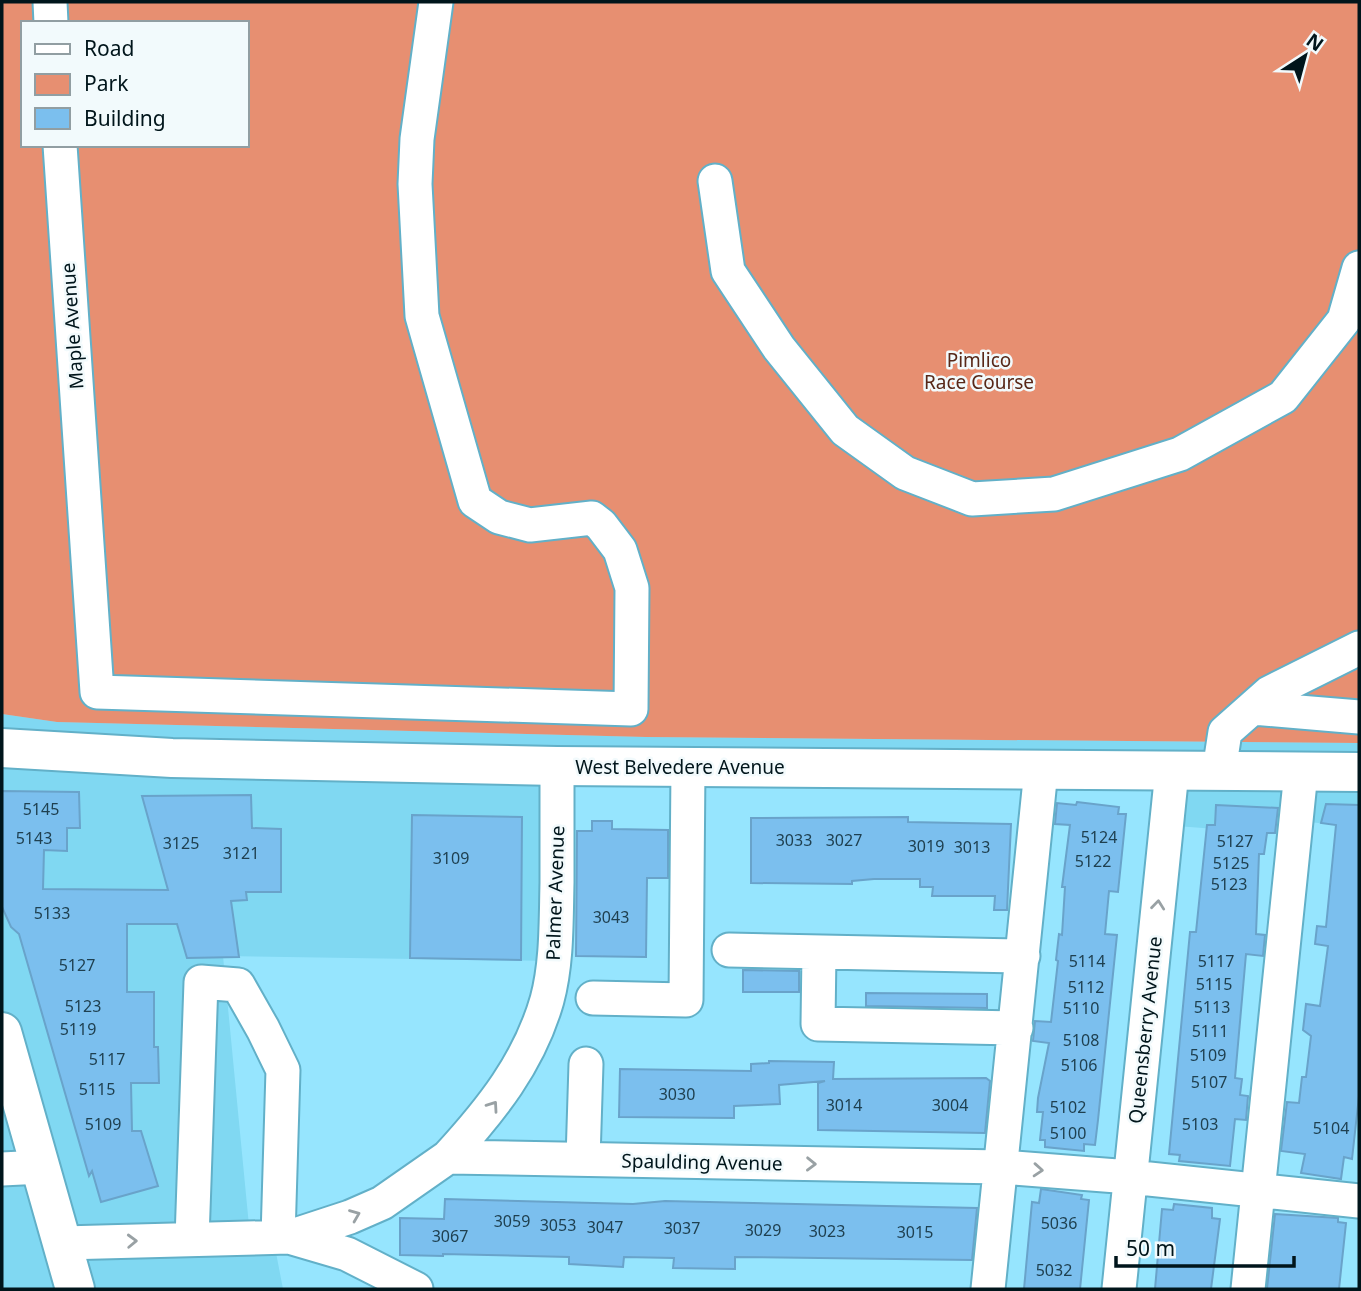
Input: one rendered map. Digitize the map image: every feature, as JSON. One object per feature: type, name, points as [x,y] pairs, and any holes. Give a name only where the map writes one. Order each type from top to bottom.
[{"type":"main road","name":"West Belvedere Avenue","points":[[2,748],[172,758],[557,766],[1359,772]]},
{"type":"main road","points":[[2,1032],[75,1289]]},
{"type":"street","points":[[50,2],[51,21]]},
{"type":"street","name":"Maple Avenue","points":[[60,147],[97,692],[631,709],[632,588],[620,550],[601,525],[592,519],[530,525],[499,517],[475,501],[422,316],[415,184],[417,139],[436,2]]},
{"type":"street","points":[[715,181],[728,271],[787,358],[845,430],[905,473],[972,499],[1054,494],[1180,454],[1283,397],[1344,320],[1359,268]]},
{"type":"street","points":[[1219,771],[1225,732],[1269,693],[1359,648]]},
{"type":"street","points":[[1253,708],[1359,717]]},
{"type":"street","name":"Palmer Avenue","points":[[448,1157],[486,1116],[514,1076],[534,1036],[547,1000],[553,968],[556,924],[557,766]]},
{"type":"street","points":[[593,998],[686,1000],[688,767]]},
{"type":"street","points":[[988,1289],[1041,770]]},
{"type":"street","name":"Queensberry Avenue","points":[[1119,1289],[1172,771]]},
{"type":"street","points":[[1248,1289],[1301,772]]},
{"type":"street","points":[[729,950],[1023,956]]},
{"type":"street","points":[[818,952],[818,1024],[1016,1028]]},
{"type":"street","points":[[192,1239],[201,982],[238,985],[283,1070],[284,1237]]},
{"type":"street","points":[[583,1159],[586,1064]]},
{"type":"street","points":[[63,1243],[284,1237],[350,1217],[382,1203],[448,1157]]},
{"type":"street","name":"Spaulding Avenue","points":[[448,1157],[1002,1167],[1130,1177],[1359,1201]]},
{"type":"street","points":[[2,1169],[42,1167]]},
{"type":"street","points":[[284,1237],[347,1254],[416,1289],[427,1289]]},
{"type":"shaded area","points":[[2,714],[57,722],[646,737],[1359,743],[1359,827],[1298,821],[1296,835],[1163,825],[1168,773],[555,765],[551,961],[223,956],[250,1236],[273,1237],[283,1289],[2,1289]]},
{"type":"green space","name":"Pimlico Race Course","points":[[2,2],[1359,2],[1359,743],[646,737],[57,722],[2,714]]},
{"type":"building","points":[[2,791],[79,792],[80,828],[67,828],[67,851],[44,850],[43,889],[168,890],[142,796],[251,795],[252,828],[281,829],[281,892],[246,892],[247,900],[231,901],[239,957],[187,958],[177,924],[127,924],[127,992],[154,992],[154,1047],[158,1047],[159,1083],[131,1083],[132,1131],[141,1131],[158,1186],[101,1202],[92,1171],[89,1176],[19,934],[11,927],[2,907]]},
{"type":"building","points":[[1077,802],[1119,807],[1118,814],[1126,814],[1118,892],[1109,891],[1105,934],[1117,935],[1095,1145],[1084,1144],[1084,1151],[1045,1147],[1045,1140],[1040,1140],[1043,1112],[1037,1112],[1038,1098],[1049,1043],[1033,1041],[1035,1021],[1051,1022],[1059,934],[1062,935],[1065,887],[1062,887],[1070,825],[1055,824],[1057,803],[1076,805]]},
{"type":"building","points":[[1326,804],[1359,805],[1359,1096],[1352,1159],[1344,1157],[1341,1179],[1301,1173],[1305,1154],[1281,1151],[1287,1102],[1299,1103],[1302,1077],[1306,1077],[1311,1036],[1303,1030],[1306,1004],[1320,1006],[1328,946],[1315,944],[1317,926],[1326,927],[1336,825],[1321,823]]},
{"type":"building","points":[[1216,805],[1278,808],[1275,833],[1267,833],[1264,854],[1259,854],[1256,934],[1265,935],[1263,956],[1246,954],[1235,1078],[1242,1079],[1240,1095],[1248,1096],[1246,1120],[1235,1119],[1230,1166],[1179,1161],[1180,1155],[1169,1154],[1190,932],[1196,932],[1207,825],[1215,825]]},
{"type":"building","points":[[412,815],[522,817],[521,960],[410,958]]},
{"type":"building","points":[[908,817],[908,822],[1011,824],[1007,910],[994,910],[995,896],[932,896],[933,887],[920,887],[920,879],[874,879],[852,881],[852,884],[751,883],[751,818]]},
{"type":"building","points":[[592,821],[612,821],[612,829],[668,830],[668,878],[647,878],[646,957],[576,956],[577,831],[592,831]]},
{"type":"building","points":[[743,970],[799,971],[799,992],[743,992]]},
{"type":"building","points":[[866,993],[987,994],[987,1008],[866,1006]]},
{"type":"building","points":[[769,1061],[834,1062],[833,1079],[986,1078],[990,1081],[985,1133],[818,1130],[818,1083],[825,1081],[779,1085],[780,1104],[734,1106],[734,1118],[619,1117],[620,1069],[751,1071],[751,1064]]},
{"type":"building","points":[[1041,1189],[1082,1195],[1081,1199],[1089,1200],[1080,1289],[1024,1289],[1032,1202],[1039,1203]]},
{"type":"building","points":[[445,1199],[977,1208],[972,1260],[735,1257],[735,1269],[673,1268],[674,1258],[624,1257],[623,1267],[569,1264],[569,1257],[400,1255],[400,1218],[444,1219]]},
{"type":"building","points":[[1174,1204],[1212,1208],[1212,1218],[1220,1219],[1211,1289],[1155,1289],[1162,1209],[1173,1210]]},
{"type":"building","points":[[1275,1214],[1338,1218],[1338,1222],[1346,1223],[1339,1289],[1267,1289]]}]
